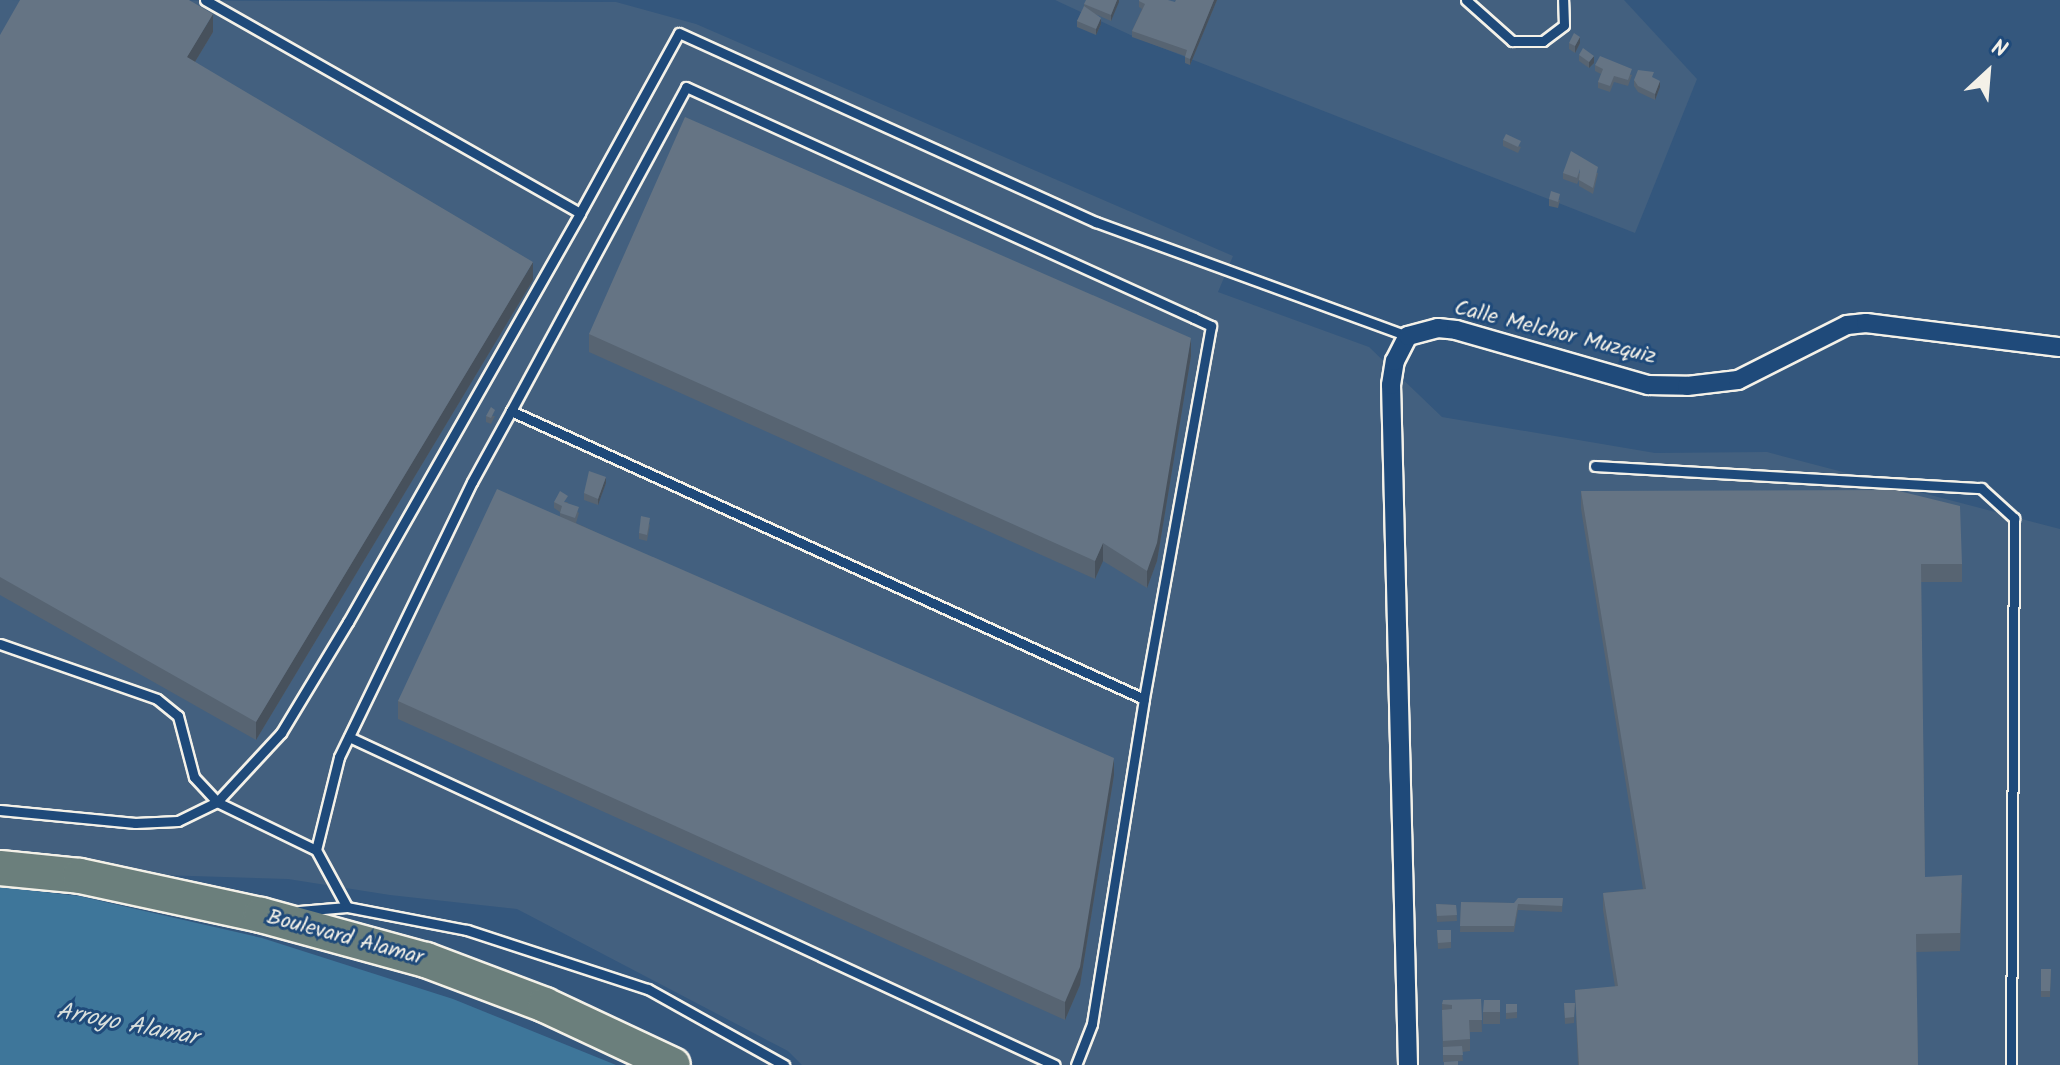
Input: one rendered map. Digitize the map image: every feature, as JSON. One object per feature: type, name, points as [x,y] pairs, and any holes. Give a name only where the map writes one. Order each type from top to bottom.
[{"type":"highway","name":"Boulevard Alamar","points":[[0,868],[80,876],[261,915],[426,960],[545,1005],[673,1065]]},
{"type":"street","name":"Calle Melchor Muzquiz","points":[[1408,336],[1438,328],[1456,330],[1648,385],[1687,386],[1738,380],[1847,325],[1866,323],[2060,347]]},
{"type":"street","points":[[1408,336],[1395,361],[1391,385],[1408,1065]]},
{"type":"lane","points":[[205,0],[580,213]]},
{"type":"lane","points":[[1466,0],[1512,41],[1543,41],[1564,25],[1563,0]]},
{"type":"lane","points":[[0,810],[135,823],[178,821],[217,802],[281,733],[348,622],[679,33],[1096,222],[1408,336]]},
{"type":"lane","points":[[316,850],[339,757],[472,482],[686,87],[1211,326],[1144,699],[1092,1024],[1076,1065]]},
{"type":"lane","points":[[511,411],[1144,699]]},
{"type":"lane","points":[[1595,466],[1981,488],[2014,518],[2011,1065]]},
{"type":"lane","points":[[0,644],[157,699],[178,716],[194,777],[217,802],[316,850],[347,907]]},
{"type":"lane","points":[[349,737],[1055,1065]]},
{"type":"lane","points":[[261,915],[347,907],[467,930],[648,989],[784,1065]]},
{"type":"shaded area","points":[[0,0],[616,2],[696,24],[1233,256],[1218,292],[1369,347],[1442,417],[1655,453],[1767,452],[2060,529],[2060,1065],[802,1065],[788,1051],[517,909],[390,895],[288,879],[0,870]]},
{"type":"shaded area","points":[[1055,0],[1624,0],[1697,79],[1635,233],[1137,38]]},
{"type":"water","name":"Arroyo Alamar","points":[[0,887],[79,896],[262,938],[453,999],[616,1065],[0,1065]]},
{"type":"building","points":[[20,0],[189,0],[213,14],[187,57],[533,262],[256,722],[0,577],[0,35]]},
{"type":"building","points":[[1086,0],[1117,0],[1111,15],[1084,4]]},
{"type":"building","points":[[1139,0],[1214,0],[1190,59],[1185,57],[1187,50],[1132,31],[1145,4]]},
{"type":"building","points":[[1084,6],[1101,18],[1096,29],[1077,21]]},
{"type":"building","points":[[1574,33],[1580,37],[1575,46],[1569,43]]},
{"type":"building","points":[[1583,48],[1594,56],[1589,62],[1579,55]]},
{"type":"building","points":[[1600,56],[1632,69],[1628,80],[1614,76],[1610,86],[1598,82],[1603,69],[1595,65]]},
{"type":"building","points":[[1638,70],[1654,72],[1652,77],[1660,81],[1655,94],[1638,86],[1634,80]]},
{"type":"building","points":[[685,117],[1191,338],[1157,543],[1147,571],[1103,543],[1095,561],[589,334]]},
{"type":"building","points":[[1506,134],[1521,141],[1518,147],[1503,140]]},
{"type":"building","points":[[1571,151],[1598,167],[1593,188],[1579,180],[1580,169],[1577,178],[1563,173]]},
{"type":"building","points":[[1551,191],[1560,194],[1558,202],[1549,199]]},
{"type":"building","points":[[491,407],[495,410],[491,418],[486,416]]},
{"type":"building","points":[[589,471],[606,477],[598,499],[584,493]]},
{"type":"building","points":[[497,489],[1114,758],[1080,967],[1065,1002],[398,701]]},
{"type":"building","points":[[1895,490],[1960,506],[1962,564],[1921,564],[1925,877],[1962,875],[1960,933],[1916,934],[1918,1065],[1579,1065],[1575,990],[1618,986],[1603,893],[1646,889],[1581,491]]},
{"type":"building","points":[[560,491],[568,496],[564,502],[579,507],[575,518],[560,513],[562,506],[554,502]]},
{"type":"building","points":[[641,516],[650,518],[647,535],[639,533]]},
{"type":"building","points":[[1518,898],[1563,898],[1562,906],[1518,904],[1514,926],[1460,926],[1461,902],[1514,903]]},
{"type":"building","points":[[1436,904],[1456,905],[1457,915],[1437,916]]},
{"type":"building","points":[[1437,930],[1451,930],[1451,942],[1438,943]]},
{"type":"building","points":[[2041,969],[2051,969],[2050,991],[2041,991]]},
{"type":"building","points":[[1481,999],[1482,1020],[1469,1020],[1470,1039],[1443,1041],[1442,1010],[1452,1009],[1452,1005],[1442,1004],[1443,1000]]},
{"type":"building","points":[[1484,1000],[1500,1000],[1500,1012],[1483,1012]]},
{"type":"building","points":[[1564,1003],[1575,1003],[1574,1017],[1565,1018]]},
{"type":"building","points":[[1506,1004],[1517,1004],[1517,1012],[1506,1013]]},
{"type":"building","points":[[1462,1046],[1463,1055],[1443,1055],[1443,1047]]},
{"type":"building","points":[[1458,1061],[1458,1065],[1444,1065],[1444,1062]]}]
